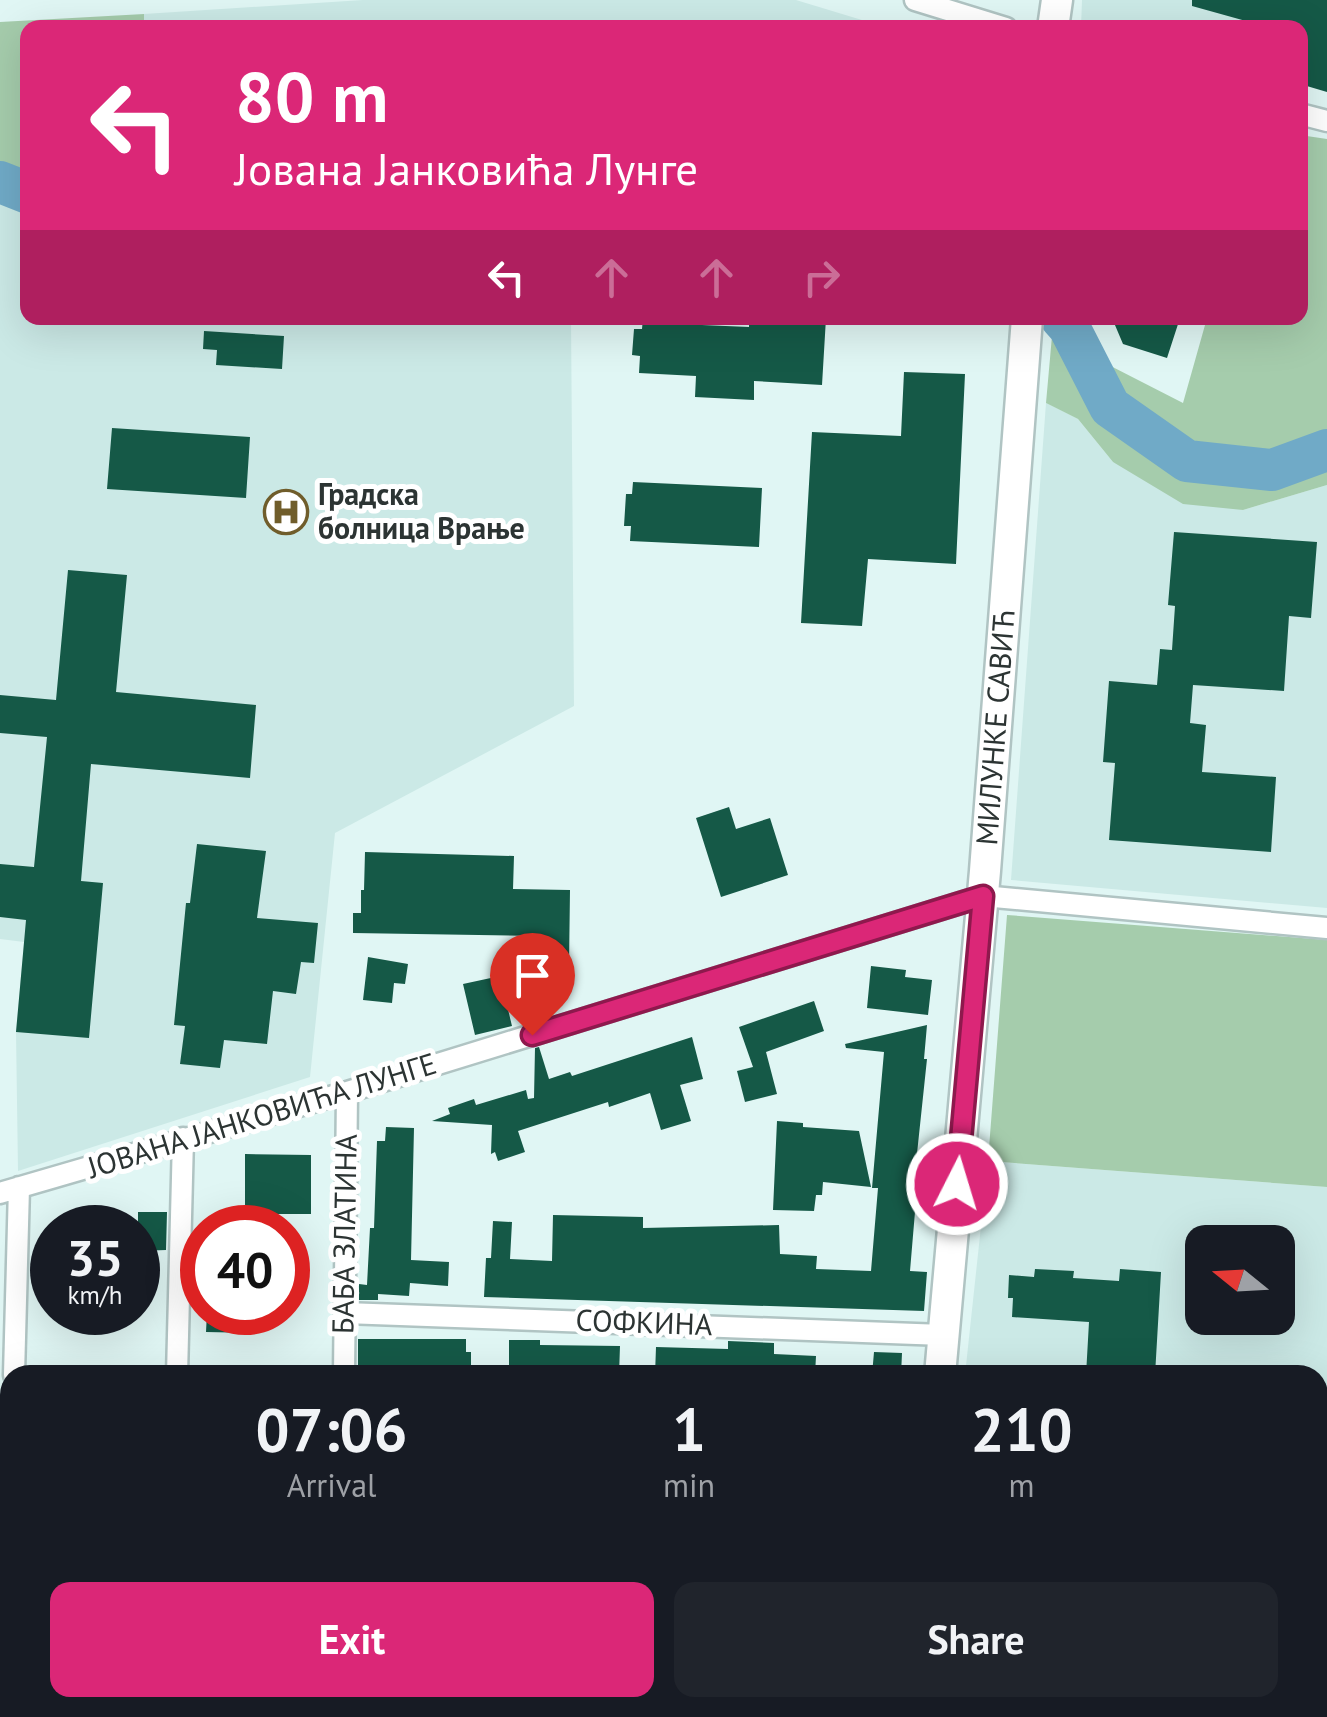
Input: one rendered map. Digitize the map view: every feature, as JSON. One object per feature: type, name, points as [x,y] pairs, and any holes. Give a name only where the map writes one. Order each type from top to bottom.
[{"type":"street","points":[[915,0],[980,20]]},
{"type":"street","name":"МИЛУНКЕ САВИЋ","points":[[941,1365],[983,896],[1027,325]]},
{"type":"street","points":[[983,896],[1327,928]]},
{"type":"street","name":"ЈОВАНА ЈАНКОВИЋА ЛУНГЕ","points":[[10,1190],[347,1092],[983,896]]},
{"type":"street","name":"БАБА ЗЛАТИНА","points":[[344,1365],[347,1092]]},
{"type":"street","points":[[178,1365],[183,1138]]},
{"type":"street","points":[[10,1190],[14,1365]]},
{"type":"street","name":"СОФКИНА","points":[[345,1313],[943,1335]]},
{"type":"shaded area","points":[[363,0],[796,0],[862,20],[144,20],[144,14]]},
{"type":"shaded area","points":[[1082,0],[1272,0],[1266,20],[1081,20]]},
{"type":"shaded area","name":"Градска болница Врање","points":[[0,202],[20,209],[20,325],[571,325],[574,706],[335,833],[310,1077],[18,1171],[16,1032],[24,942],[0,939]]},
{"type":"shaded area","points":[[1046,403],[1078,419],[1113,462],[1243,510],[1327,485],[1327,908],[1011,880]]},
{"type":"shaded area","points":[[988,1161],[1327,1187],[1327,1365],[966,1365]]},
{"type":"green space","points":[[144,14],[144,20],[36,20]]},
{"type":"green space","points":[[20,21],[20,173],[0,165],[0,22]]},
{"type":"green space","points":[[1308,136],[1327,139],[1327,485],[1243,510],[1183,504],[1113,462],[1078,419],[1046,403],[1052,336],[1183,403],[1205,325],[1308,325]]},
{"type":"green space","points":[[1007,915],[1327,940],[1327,1187],[988,1161]]},
{"type":"building","points":[[1192,0],[1327,0],[1327,92],[1308,86],[1308,20],[1242,20],[1192,6]]},
{"type":"building","points":[[642,325],[826,325],[822,385],[754,381],[754,400],[695,397],[696,376],[639,373],[640,356],[632,355],[634,329],[642,329]]},
{"type":"building","points":[[1115,325],[1178,325],[1167,358],[1123,344]]},
{"type":"building","points":[[204,331],[284,336],[282,369],[216,365],[217,350],[203,349]]},
{"type":"building","points":[[904,372],[965,374],[956,564],[868,559],[862,626],[801,623],[812,432],[901,436]]},
{"type":"building","points":[[112,428],[250,437],[246,498],[107,489]]},
{"type":"building","points":[[633,482],[762,488],[759,547],[630,541],[631,526],[624,526],[626,494],[632,494]]},
{"type":"building","points":[[1174,532],[1317,542],[1311,618],[1289,616],[1284,691],[1193,685],[1190,723],[1206,725],[1202,772],[1276,777],[1271,852],[1109,840],[1115,763],[1103,762],[1109,681],[1157,685],[1160,649],[1172,650],[1175,606],[1168,605]]},
{"type":"building","points":[[68,570],[127,575],[116,692],[256,705],[250,778],[91,764],[81,881],[103,883],[89,1038],[16,1032],[26,920],[0,917],[0,864],[34,867],[47,737],[0,733],[0,695],[56,700]]},
{"type":"building","points":[[729,807],[736,829],[770,818],[788,875],[721,897],[696,818]]},
{"type":"building","points":[[197,844],[266,851],[257,918],[318,923],[314,963],[301,962],[296,994],[273,991],[267,1044],[224,1040],[220,1068],[180,1064],[185,1026],[174,1025],[186,903],[190,903]]},
{"type":"building","points":[[365,852],[514,856],[513,889],[570,890],[569,966],[536,966],[537,936],[353,933],[353,913],[361,913]]},
{"type":"building","points":[[368,957],[408,964],[405,984],[394,983],[392,1003],[363,1000]]},
{"type":"building","points":[[871,966],[906,970],[905,977],[932,980],[928,1015],[867,1008]]},
{"type":"building","points":[[500,976],[512,1026],[475,1035],[463,984]]},
{"type":"building","points":[[814,1001],[824,1031],[766,1052],[777,1094],[745,1102],[737,1071],[753,1067],[739,1027]]},
{"type":"building","points":[[927,1025],[916,1163],[922,1163],[921,1176],[930,1177],[928,1201],[916,1200],[910,1271],[927,1272],[924,1311],[484,1297],[493,1221],[512,1222],[510,1259],[552,1261],[553,1215],[643,1217],[643,1228],[779,1225],[780,1254],[817,1256],[816,1269],[871,1271],[878,1188],[872,1188],[884,1052],[846,1048],[845,1044]]},
{"type":"building","points":[[692,1037],[703,1079],[680,1085],[691,1121],[661,1130],[650,1093],[518,1131],[525,1152],[498,1161],[495,1152],[491,1154],[492,1125],[432,1121],[450,1114],[448,1108],[474,1099],[476,1105],[526,1090],[528,1099],[534,1098],[535,1048],[539,1047],[549,1079],[570,1072],[572,1076]]},
{"type":"building","points":[[777,1121],[859,1131],[871,1187],[823,1182],[814,1211],[773,1210]]},
{"type":"building","points":[[386,1127],[414,1128],[411,1260],[449,1262],[448,1286],[410,1283],[409,1296],[378,1294],[378,1300],[359,1300],[359,1284],[367,1285],[370,1228],[374,1228],[377,1141],[385,1141]]},
{"type":"building","points":[[245,1154],[311,1155],[311,1214],[310,1205],[245,1205]]},
{"type":"building","points":[[160,1212],[167,1212],[166,1250],[160,1250]]},
{"type":"building","points":[[1035,1269],[1074,1271],[1073,1278],[1119,1281],[1120,1269],[1161,1272],[1156,1365],[1087,1365],[1089,1322],[1012,1317],[1009,1275],[1034,1277]]},
{"type":"building","points":[[358,1339],[466,1339],[466,1352],[471,1352],[471,1365],[358,1365]]},
{"type":"building","points":[[509,1340],[540,1340],[540,1345],[620,1346],[619,1365],[509,1365]]},
{"type":"building","points":[[728,1341],[774,1343],[774,1354],[816,1356],[816,1365],[655,1365],[656,1347],[728,1349]]},
{"type":"building","points":[[874,1352],[902,1353],[901,1365],[873,1365]]},
{"type":"waterway","points":[[0,182],[20,190]]},
{"type":"waterway","points":[[1067,325],[1110,407],[1187,461],[1272,470],[1327,450]]},
{"type":"place","name":"Градска болница Врање","points":[[286,512]]},
{"type":"route","points":[[532,1035],[983,896],[957,1184]]}]
